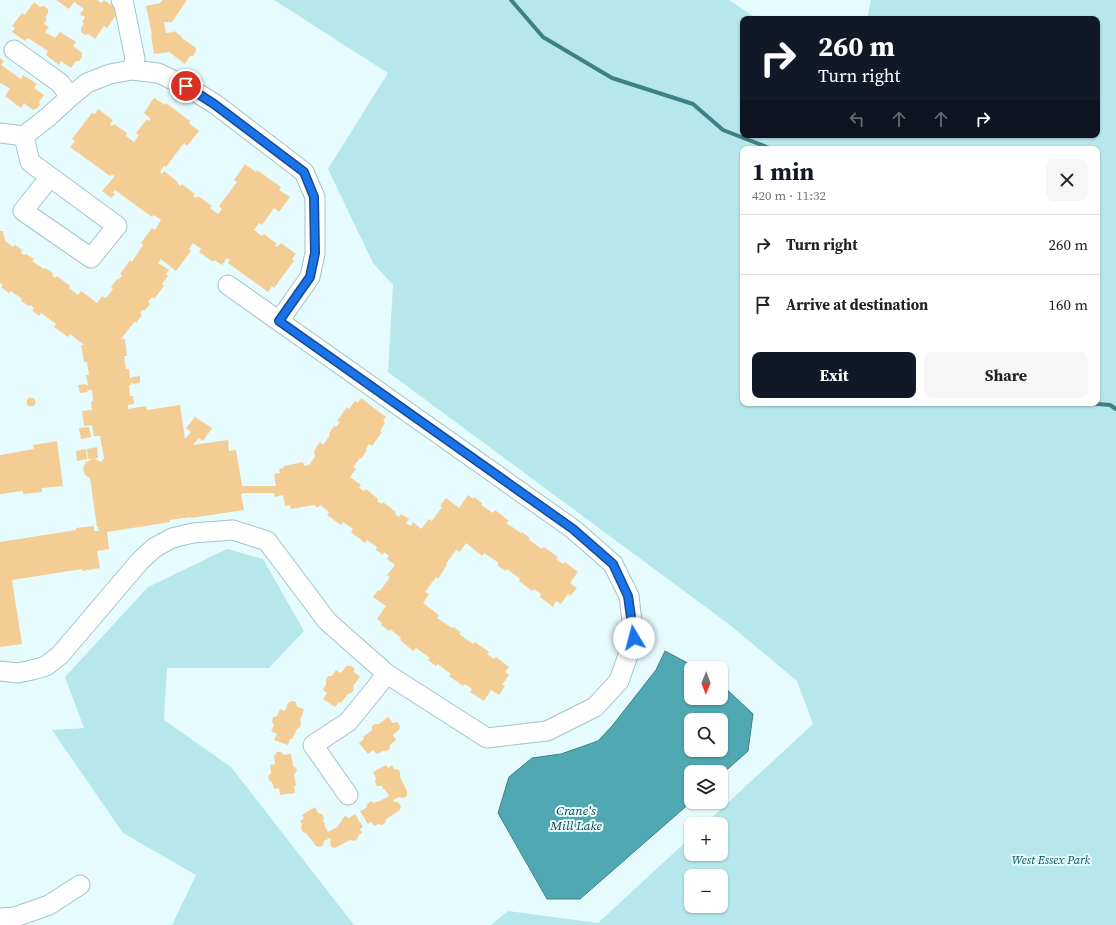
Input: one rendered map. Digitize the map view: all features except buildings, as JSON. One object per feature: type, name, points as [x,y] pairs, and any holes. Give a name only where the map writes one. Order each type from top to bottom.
[{"type":"street","points":[[121,0],[124,4],[135,59],[132,70]]},
{"type":"street","points":[[14,50],[60,83],[70,97]]},
{"type":"street","points":[[0,133],[24,136],[87,83],[110,74],[132,70],[158,73],[186,86],[214,104],[304,172],[314,197],[315,253],[310,277],[279,321]]},
{"type":"street","points":[[24,136],[30,162],[117,226],[91,258],[23,211],[50,177]]},
{"type":"street","points":[[0,671],[18,673],[32,670],[46,666],[60,655],[140,562],[154,548],[172,538],[193,533],[233,530],[267,541],[327,621],[388,674],[487,738],[547,731],[595,707],[619,681],[634,638],[628,596],[613,564],[573,529],[228,285]]},
{"type":"street","points":[[348,795],[313,746],[348,722],[388,674]]},
{"type":"street","points":[[0,918],[15,917],[49,904],[80,885]]},
{"type":"green space","name":"West Essex Park","points":[[274,0],[729,0],[753,16],[740,16],[740,138],[1100,138],[1100,16],[868,16],[871,0],[1116,0],[1116,925],[491,925],[508,911],[598,923],[684,843],[684,861],[728,861],[728,817],[713,817],[721,809],[728,809],[728,803],[813,724],[797,681],[730,625],[388,372],[393,285],[373,263],[328,169],[388,73]]},
{"type":"green space","points":[[227,549],[263,559],[304,631],[269,668],[167,668],[164,720],[231,767],[354,925],[172,925],[196,875],[123,833],[52,730],[84,728],[65,677],[148,587]]},
{"type":"water","name":"Crane's Mill Lake","points":[[665,651],[684,661],[684,705],[728,705],[728,691],[753,714],[748,751],[728,769],[728,765],[684,765],[684,808],[580,899],[547,899],[498,813],[509,777],[532,758],[561,754],[598,741],[612,726],[656,670]]},
{"type":"waterway","points":[[511,0],[543,37],[612,78],[693,104],[723,130],[740,137]]},
{"type":"waterway","points":[[744,138],[764,146]]},
{"type":"waterway","points":[[1100,404],[1110,405],[1116,409]]},
{"type":"route","points":[[186,86],[214,104],[304,172],[314,197],[315,253],[310,277],[279,321],[573,529],[613,564],[628,596],[634,638]]}]
